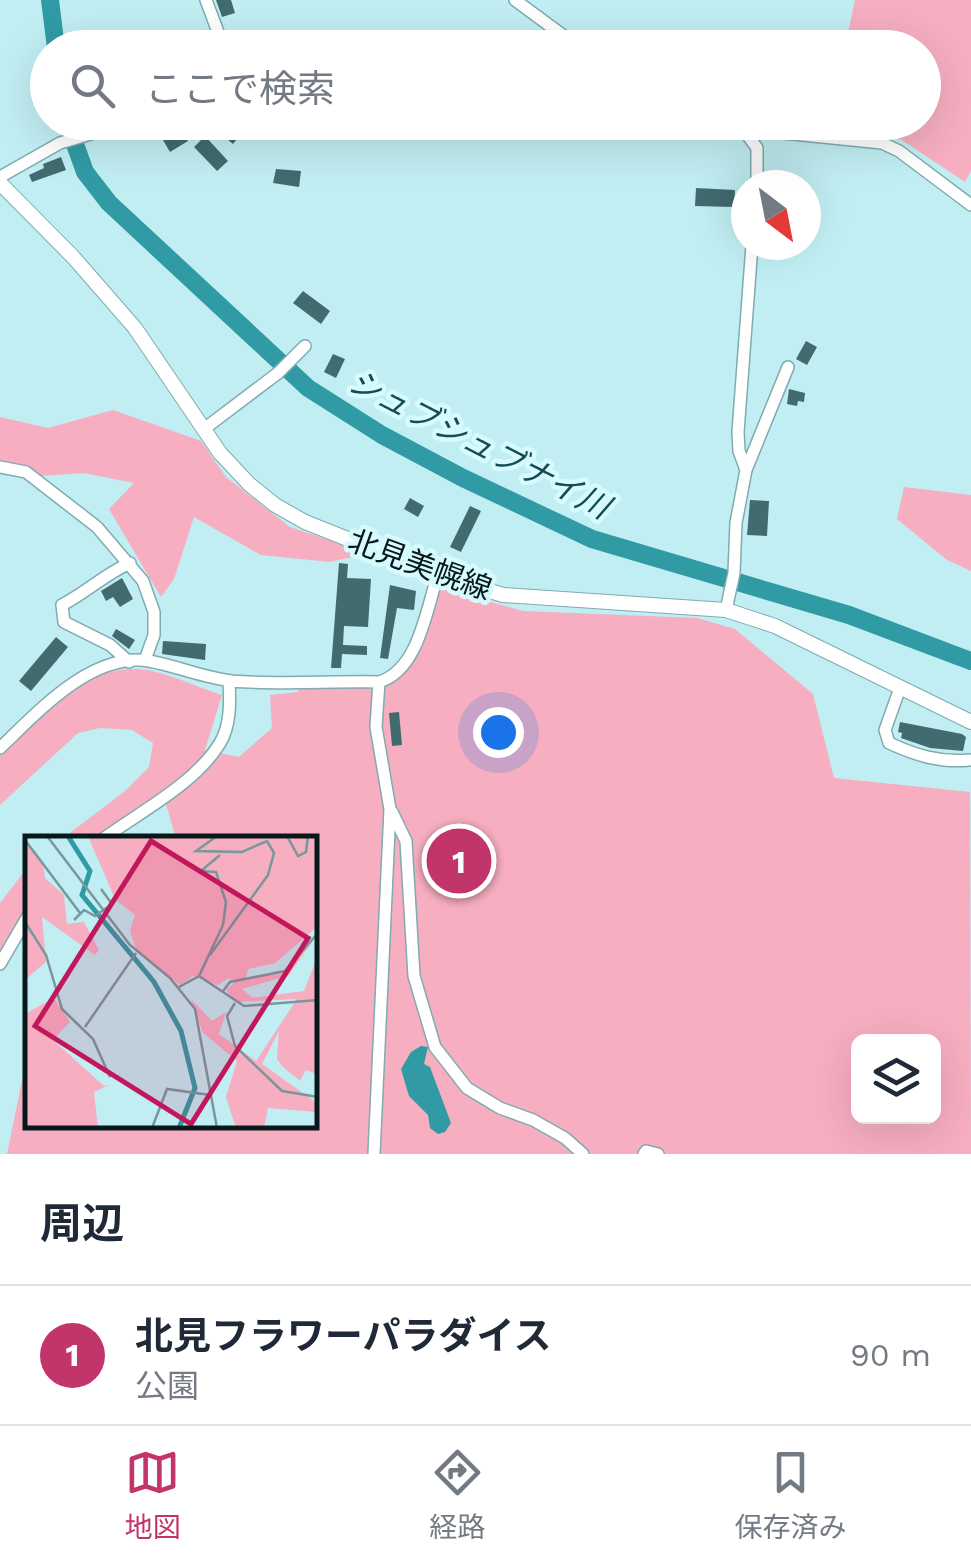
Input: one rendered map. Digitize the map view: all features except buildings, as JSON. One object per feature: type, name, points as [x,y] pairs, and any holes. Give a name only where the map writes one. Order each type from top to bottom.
[{"type":"main road","name":"北見美幌線","points":[[0,180],[135,328],[220,452],[275,505],[306,522],[438,575],[503,595],[726,610],[775,626],[971,722]]},
{"type":"street","points":[[206,0],[217,30]]},
{"type":"street","points":[[515,0],[556,30]]},
{"type":"street","points":[[0,180],[66,140]]},
{"type":"street","points":[[751,140],[757,148],[757,170]]},
{"type":"street","points":[[861,140],[882,142],[898,151],[971,205]]},
{"type":"street","points":[[746,470],[739,452],[738,432],[751,260]]},
{"type":"street","points":[[204,430],[278,373],[305,346]]},
{"type":"street","points":[[726,610],[746,470],[788,368]]},
{"type":"street","points":[[0,467],[26,472],[97,527],[144,581],[154,612],[154,635],[144,660]]},
{"type":"street","points":[[129,662],[110,645],[64,622],[62,605],[88,592],[108,573],[130,564]]},
{"type":"street","points":[[0,748],[65,688],[95,672],[129,662],[144,660],[230,681],[379,682],[407,663],[438,575]]},
{"type":"street","points":[[107,836],[195,772],[222,741],[230,713],[230,681]]},
{"type":"street","points":[[374,1154],[390,809],[376,727],[379,682]]},
{"type":"street","points":[[900,688],[885,730],[888,743],[930,758],[951,762],[970,759]]},
{"type":"street","points":[[390,809],[406,841],[414,976],[435,1047],[467,1088],[565,1138],[583,1154]]},
{"type":"street","points":[[0,964],[25,921]]},
{"type":"street","points":[[644,1154],[658,1154]]},
{"type":"shaded area","points":[[855,0],[971,0],[971,171],[965,182],[902,140],[941,140],[941,30],[849,30]]},
{"type":"shaded area","points":[[113,410],[201,441],[226,477],[290,527],[350,547],[352,557],[330,562],[261,555],[194,517],[174,579],[161,597],[109,509],[134,483],[84,473],[41,476],[0,467],[0,417],[48,428]]},
{"type":"shaded area","points":[[904,487],[971,495],[971,571],[947,560],[897,519]]},
{"type":"shaded area","points":[[441,588],[523,611],[697,618],[735,629],[813,694],[834,778],[970,792],[971,1154],[7,1154],[25,1066],[25,1129],[318,1129],[318,836],[175,836],[165,800],[102,836],[66,836],[125,791],[149,767],[153,743],[132,730],[100,728],[78,733],[0,805],[0,754],[62,697],[98,676],[117,670],[148,670],[222,695],[205,750],[239,757],[272,728],[270,695],[298,692],[299,688],[387,684],[419,645]]},
{"type":"shaded area","points":[[25,871],[25,913],[0,957],[0,903]]},
{"type":"water","points":[[428,1047],[424,1064],[430,1067],[451,1123],[438,1134],[430,1128],[428,1115],[409,1096],[401,1069],[411,1052]]},
{"type":"waterway","name":"シュブシュブナイ川","points":[[50,0],[54,30]]},
{"type":"waterway","name":"シュブシュブナイ川","points":[[73,140],[85,172],[109,203],[308,388],[382,435],[592,539],[849,615],[971,661]]},
{"type":"place","name":"北見フラワーパラダイス","points":[[459,861]]}]
